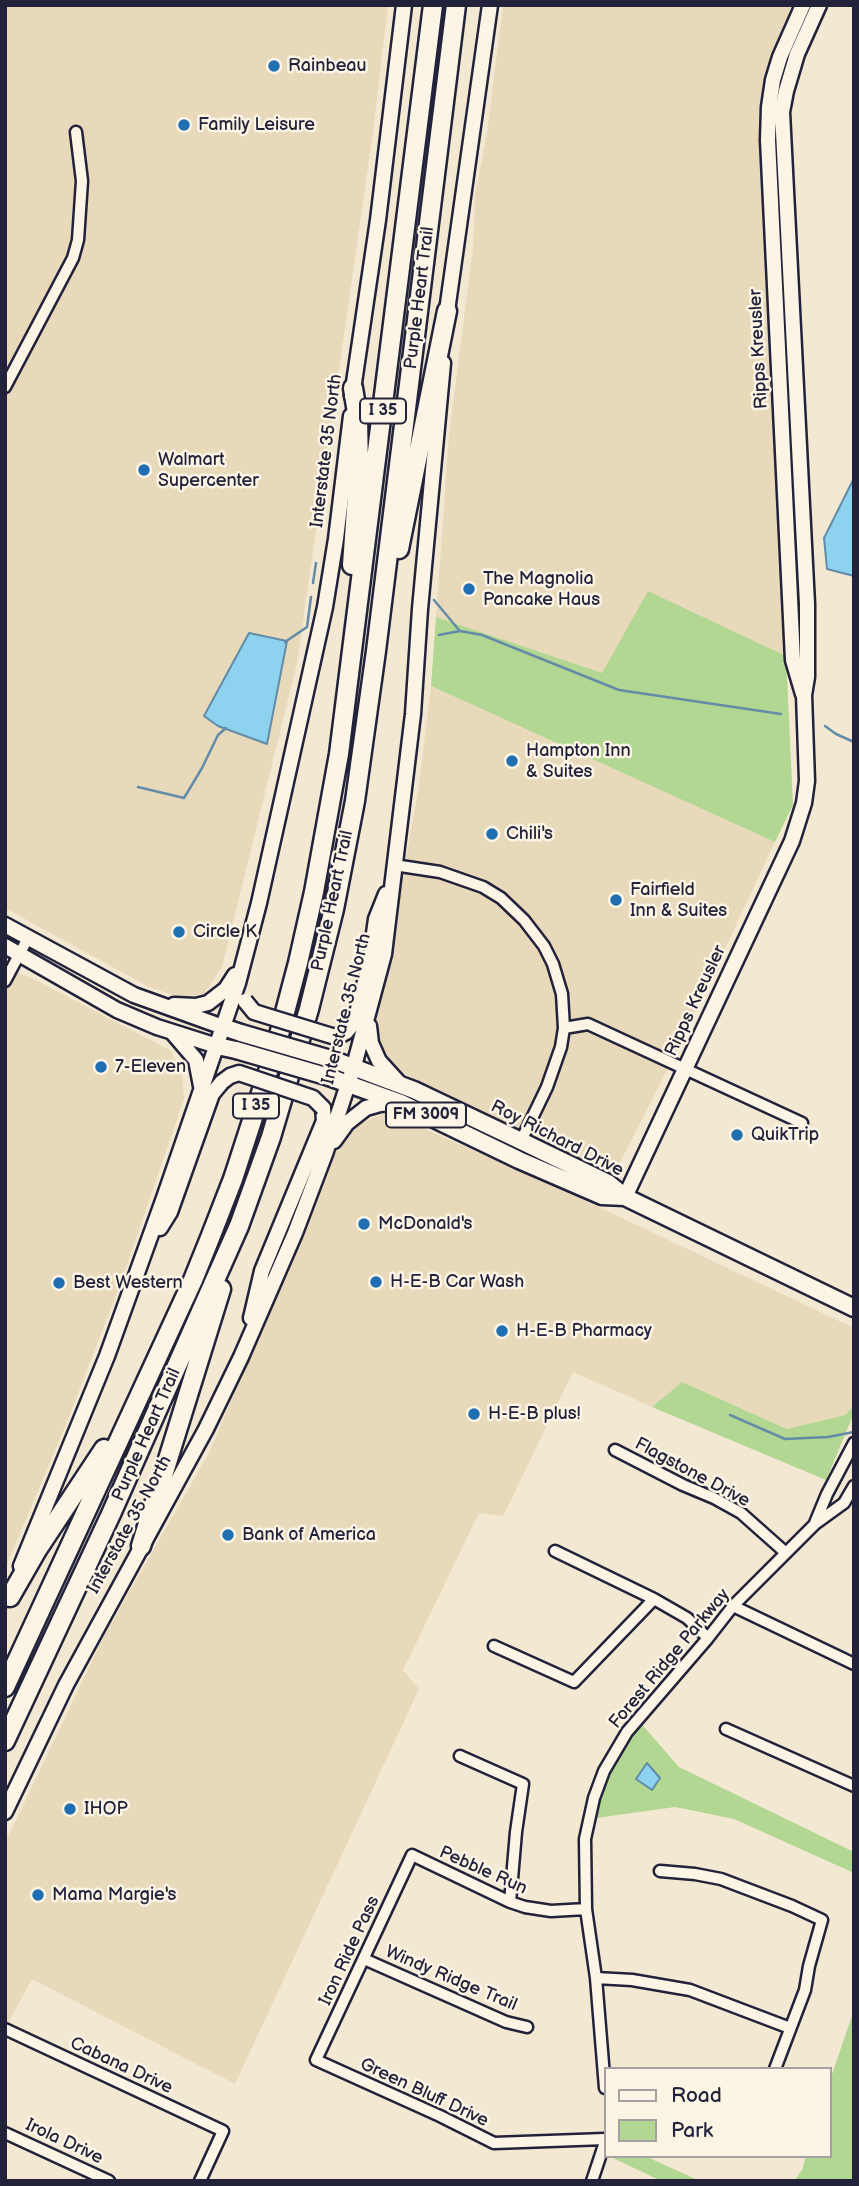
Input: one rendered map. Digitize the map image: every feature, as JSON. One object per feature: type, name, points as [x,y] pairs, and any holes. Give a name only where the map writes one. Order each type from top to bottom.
[{"type":"highway","name":"Purple Heart Trail","points":[[5,1687],[193,1280],[233,1179],[275,1050],[314,892],[339,754],[433,5]]},
{"type":"highway","name":"Purple Heart Trail","points":[[5,1741],[106,1526],[239,1226],[283,1098],[309,1009],[334,909],[355,801],[456,5]]},
{"type":"highway","points":[[376,652],[447,311]]},
{"type":"highway","points":[[351,666],[351,572],[359,467],[358,419],[353,388]]},
{"type":"highway","points":[[141,1546],[239,1226]]},
{"type":"highway","points":[[8,1603],[37,1550],[144,1384]]},
{"type":"main road","name":"Interstate 35 North","points":[[8,1603],[143,1258],[217,1046],[259,903],[325,607],[378,220],[404,5]]},
{"type":"main road","name":"Interstate 35 North","points":[[5,1812],[66,1685],[206,1429],[241,1357],[295,1233],[325,1154],[368,1018],[384,954],[413,715],[447,311],[490,5]]},
{"type":"main road","name":"Ripps Kreusler","points":[[803,5],[773,80],[768,140],[793,660],[804,695]]},
{"type":"main road","name":"Ripps Kreusler","points":[[625,1197],[792,841],[799,823],[807,781],[804,695],[807,677],[807,604],[782,113],[797,54],[819,5]]},
{"type":"main road","points":[[276,821],[269,904],[246,989],[245,1001],[254,1012],[332,1036],[346,1032],[355,1021],[370,962],[376,919],[393,872]]},
{"type":"main road","name":"FM 3009","points":[[5,925],[155,1004],[241,1033],[355,1066]]},
{"type":"main road","name":"FM 3009","points":[[5,946],[117,1010],[217,1046],[349,1083]]},
{"type":"main road","points":[[155,1004],[196,1006],[208,1003],[226,989],[244,961]]},
{"type":"main road","points":[[368,1018],[374,1053],[383,1068],[400,1084]]},
{"type":"main road","points":[[171,1031],[196,1060],[202,1090]]},
{"type":"main road","name":"Roy Richard Drive","points":[[355,1066],[400,1084],[608,1183],[625,1197],[854,1308]]},
{"type":"main road","points":[[143,1258],[170,1212],[212,1094],[222,1082],[239,1073],[313,1098],[323,1108],[324,1121],[262,1271],[241,1357]]},
{"type":"main road","name":"Roy Richard Drive","points":[[349,1083],[401,1103],[519,1160],[602,1196],[625,1197]]},
{"type":"main road","points":[[325,1154],[347,1122],[356,1114],[380,1104],[401,1103]]},
{"type":"street","points":[[5,387],[73,258],[78,240],[82,181],[76,132]]},
{"type":"street","points":[[393,872],[440,872],[472,881],[513,908],[544,946],[553,964],[562,995],[564,1028],[561,1047],[554,1070],[521,1141]]},
{"type":"street","points":[[5,981],[28,938]]},
{"type":"street","points":[[564,1028],[588,1024],[802,1123]]},
{"type":"street","name":"Forest Ridge Parkway","points":[[815,1524],[827,1494],[853,1445]]},
{"type":"street","name":"Flagstone Drive","points":[[615,1450],[741,1513],[786,1553]]},
{"type":"street","name":"Forest Ridge Parkway","points":[[604,2076],[596,1978],[586,1909],[585,1839],[594,1798],[604,1771],[627,1732],[733,1606],[815,1524],[844,1503],[854,1486]]},
{"type":"street","points":[[555,1551],[654,1599],[687,1619],[708,1638]]},
{"type":"street","points":[[494,1646],[574,1682],[654,1599]]},
{"type":"street","points":[[733,1606],[854,1664]]},
{"type":"street","points":[[726,1730],[854,1786]]},
{"type":"street","points":[[460,1756],[523,1784],[510,1902]]},
{"type":"street","name":"Pebble Run","points":[[412,1856],[510,1902],[551,1911],[586,1909]]},
{"type":"street","name":"Iron Ride Pass","points":[[316,2060],[412,1856]]},
{"type":"street","points":[[660,1871],[721,1879],[822,1920],[805,1990],[776,2067]]},
{"type":"street","name":"Windy Ridge Trail","points":[[364,1959],[506,2022],[527,2027]]},
{"type":"street","points":[[596,1978],[632,1980],[690,1990],[790,2028]]},
{"type":"street","name":"Cabana Drive","points":[[5,2029],[223,2131],[200,2181]]},
{"type":"street","name":"Green Bluff Drive","points":[[316,2060],[494,2143],[604,2141]]},
{"type":"street","name":"Irola Drive","points":[[5,2133],[109,2181]]},
{"type":"street","points":[[592,2181],[604,2144]]},
{"type":"shaded area","points":[[5,5],[388,5],[373,132],[297,663],[222,967],[204,994],[179,997],[149,987],[5,908]]},
{"type":"shaded area","points":[[503,5],[796,5],[773,57],[765,82],[761,111],[786,656],[648,591],[602,674],[436,617],[449,434],[473,248],[475,194],[487,134]]},
{"type":"shaded area","points":[[431,686],[775,842],[678,1049],[614,1174],[392,1068],[381,1051],[376,1026],[418,791]]},
{"type":"shaded area","points":[[5,969],[30,977],[171,1051],[182,1073],[184,1099],[120,1285],[65,1427],[5,1569]]},
{"type":"shaded area","points":[[387,1113],[529,1174],[854,1328],[854,1406],[845,1415],[787,1429],[682,1382],[652,1407],[573,1372],[503,1516],[479,1513],[403,1670],[419,1689],[235,2084],[32,1979],[9,2021],[5,2022],[5,1843],[104,1636],[209,1453],[337,1149],[355,1125]]},
{"type":"green space","points":[[648,591],[786,656],[793,805],[775,842],[431,686],[436,617],[602,673]]},
{"type":"green space","points":[[682,1382],[787,1429],[845,1415],[854,1406],[854,1413],[826,1480],[652,1407]]},
{"type":"green space","points":[[638,1720],[679,1767],[854,1852],[854,1873],[734,1819],[675,1807],[589,1819],[594,1798]]},
{"type":"green space","points":[[854,2010],[854,2181],[794,2181],[802,2170],[805,2158],[831,2158],[831,2077]]},
{"type":"green space","points":[[613,2158],[649,2158],[700,2181],[661,2181]]},
{"type":"water","points":[[854,478],[854,576],[827,569],[824,538]]},
{"type":"water","points":[[249,633],[287,641],[267,744],[218,726],[204,716]]},
{"type":"water","points":[[647,1763],[660,1778],[652,1790],[636,1779]]},
{"type":"waterway","points":[[313,583],[316,563]]},
{"type":"waterway","points":[[285,642],[307,627],[311,597]]},
{"type":"waterway","points":[[434,600],[459,630]]},
{"type":"waterway","points":[[439,635],[460,631],[482,635],[619,690],[781,714]]},
{"type":"waterway","points":[[825,726],[854,742]]},
{"type":"waterway","points":[[138,787],[184,798],[218,735],[226,728]]},
{"type":"waterway","points":[[730,1415],[785,1439],[828,1437],[854,1432]]},
{"type":"place","name":"Rainbeau","points":[[274,66]]},
{"type":"place","name":"Family Leisure","points":[[184,125]]},
{"type":"place","name":"Walmart Supercenter","points":[[144,470]]},
{"type":"place","name":"The Magnolia Pancake Haus","points":[[469,589]]},
{"type":"place","name":"Hampton Inn & Suites","points":[[512,761]]},
{"type":"place","name":"Chili's","points":[[492,834]]},
{"type":"place","name":"Fairfield Inn & Suites","points":[[616,900]]},
{"type":"place","name":"Circle K","points":[[179,932]]},
{"type":"place","name":"7-Eleven","points":[[101,1067]]},
{"type":"place","name":"QuikTrip","points":[[737,1135]]},
{"type":"place","name":"McDonald's","points":[[364,1224]]},
{"type":"place","name":"H-E-B Car Wash","points":[[376,1282]]},
{"type":"place","name":"Best Western","points":[[59,1283]]},
{"type":"place","name":"H-E-B Pharmacy","points":[[502,1331]]},
{"type":"place","name":"H-E-B plus!","points":[[474,1414]]},
{"type":"place","name":"Bank of America","points":[[228,1535]]},
{"type":"place","name":"IHOP","points":[[70,1809]]},
{"type":"place","name":"Mama Margie's","points":[[38,1895]]}]
